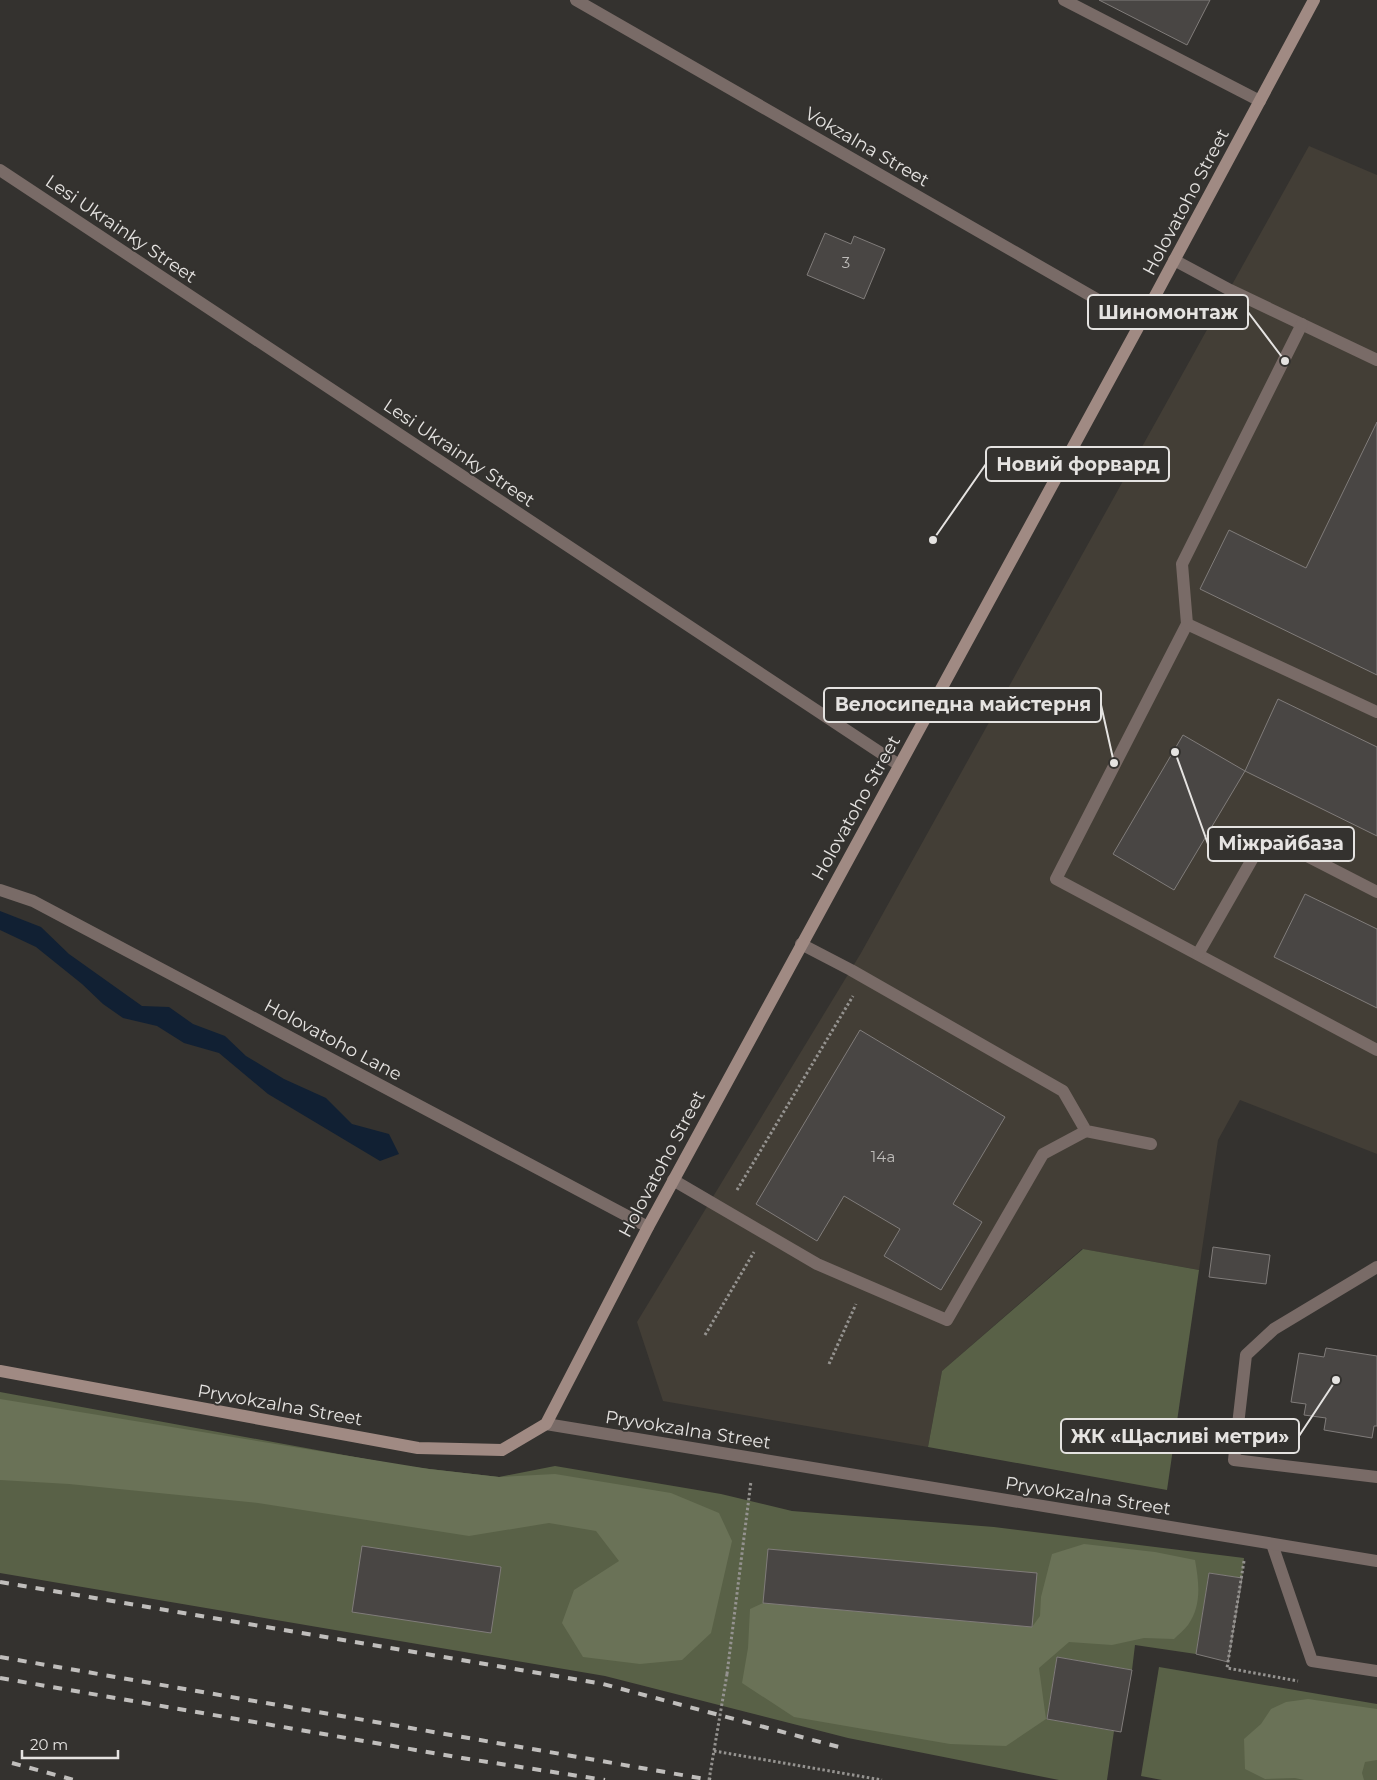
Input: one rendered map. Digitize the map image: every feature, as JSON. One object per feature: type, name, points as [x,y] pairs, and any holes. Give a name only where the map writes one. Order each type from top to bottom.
[{"type":"main road","name":"Holovatoho Street","points":[[546,1424],[673,1180],[1140,324],[1314,0]]},
{"type":"main road","name":"Pryvokzalna Street","points":[[0,1371],[418,1448],[502,1450],[546,1424]]},
{"type":"street","name":"Vokzalna Street","points":[[576,0],[1140,324]]},
{"type":"street","points":[[1064,0],[1260,101]]},
{"type":"street","name":"Lesi Ukrainky Street","points":[[0,170],[899,765]]},
{"type":"street","points":[[1174,260],[1230,290],[1377,360]]},
{"type":"street","points":[[1302,324],[1182,564],[1187,624],[1056,879],[1377,1050]]},
{"type":"street","points":[[1187,624],[1377,712]]},
{"type":"street","points":[[1198,954],[1266,835],[1377,892]]},
{"type":"street","name":"Holovatoho Lane","points":[[0,890],[33,901],[648,1227]]},
{"type":"street","points":[[802,944],[1063,1091],[1086,1131]]},
{"type":"street","points":[[673,1180],[817,1264],[947,1320],[1043,1154],[1086,1131],[1151,1144]]},
{"type":"street","points":[[1377,1267],[1274,1329],[1246,1355],[1234,1460],[1377,1477]]},
{"type":"street","name":"Pryvokzalna Street","points":[[546,1424],[1377,1561]]},
{"type":"street","points":[[1272,1544],[1312,1661],[1377,1671]]},
{"type":"path","points":[[725,1210],[864,978]]},
{"type":"path","points":[[705,1335],[757,1247]]},
{"type":"path","points":[[829,1364],[858,1299]]},
{"type":"path","points":[[709,1780],[727,1674],[754,1459]]},
{"type":"path","points":[[1247,1540],[1227,1668],[1302,1681]]},
{"type":"path","points":[[714,1751],[882,1780]]},
{"type":"shaded area","points":[[1309,146],[1377,175],[1377,1154],[1240,1100],[1218,1140],[1199,1270],[1082,1249],[942,1371],[928,1447],[663,1401],[637,1322],[861,953]]},
{"type":"green space","points":[[1083,1249],[1199,1270],[1167,1490],[928,1447],[942,1371]]},
{"type":"green space","points":[[0,1392],[404,1466],[499,1477],[555,1466],[721,1494],[792,1511],[994,1527],[1244,1558],[1242,1578],[1209,1573],[1196,1654],[1135,1645],[1132,1670],[1057,1657],[1047,1719],[1114,1731],[1107,1780],[1059,1780],[848,1738],[605,1676],[0,1573]]},
{"type":"green space","points":[[0,1399],[429,1469],[499,1477],[555,1474],[671,1493],[719,1513],[732,1541],[711,1633],[682,1660],[640,1664],[583,1657],[562,1623],[574,1590],[619,1561],[596,1531],[549,1523],[469,1536],[258,1503],[69,1484],[0,1480]]},
{"type":"green space","points":[[1084,1544],[1155,1552],[1195,1560],[1198,1577],[1196,1610],[1188,1625],[1174,1639],[1144,1638],[1112,1645],[1069,1642],[1039,1668],[1046,1719],[1006,1746],[950,1744],[794,1717],[742,1683],[748,1648],[750,1609],[763,1603],[1032,1627],[1040,1616],[1041,1597],[1052,1554]]},
{"type":"green space","points":[[1159,1667],[1377,1704],[1377,1780],[1162,1780],[1141,1776]]},
{"type":"green space","points":[[1308,1699],[1377,1709],[1377,1760],[1365,1762],[1362,1773],[1364,1780],[1265,1779],[1245,1769],[1244,1739],[1261,1724],[1271,1709],[1286,1702]]},
{"type":"water","points":[[0,911],[41,927],[69,954],[142,1006],[169,1007],[193,1024],[225,1036],[246,1056],[284,1079],[326,1098],[352,1124],[389,1134],[399,1154],[380,1161],[268,1094],[219,1053],[184,1043],[157,1026],[123,1018],[103,1004],[82,984],[36,947],[0,930]]},
{"type":"building","points":[[1099,0],[1210,0],[1187,45]]},
{"type":"building","points":[[825,233],[851,244],[854,236],[885,249],[864,299],[807,275]]},
{"type":"building","points":[[1377,422],[1377,675],[1200,589],[1229,530],[1306,568]]},
{"type":"building","points":[[1278,699],[1377,747],[1377,836],[1245,771]]},
{"type":"building","points":[[1183,735],[1245,771],[1174,890],[1113,854]]},
{"type":"building","points":[[1305,894],[1377,929],[1377,1008],[1274,957]]},
{"type":"building","points":[[860,1030],[1005,1117],[953,1204],[982,1222],[941,1290],[884,1256],[900,1229],[844,1196],[817,1241],[756,1204]]},
{"type":"building","points":[[1213,1247],[1270,1255],[1266,1284],[1209,1277]]},
{"type":"building","points":[[1326,1348],[1377,1356],[1377,1426],[1374,1426],[1372,1438],[1324,1430],[1326,1418],[1304,1415],[1306,1404],[1291,1402],[1299,1353],[1324,1357]]},
{"type":"building","points":[[362,1546],[501,1567],[491,1633],[352,1612]]},
{"type":"building","points":[[768,1549],[1037,1573],[1032,1627],[763,1603]]},
{"type":"building","points":[[1209,1573],[1242,1578],[1228,1662],[1196,1654]]},
{"type":"building","points":[[1057,1657],[1132,1670],[1121,1732],[1047,1719]]},
{"type":"railway","points":[[0,1582],[603,1684],[839,1747]]},
{"type":"railway","points":[[0,1657],[711,1780]]},
{"type":"railway","points":[[0,1678],[462,1758],[605,1780]]},
{"type":"railway","points":[[12,1763],[74,1780]]},
{"type":"place","name":"Шиномонтаж","points":[[1285,361]]},
{"type":"place","name":"Новий форвард","points":[[933,540]]},
{"type":"place","name":"Міжрайбаза","points":[[1175,752]]},
{"type":"place","name":"Велосипедна майстерня","points":[[1114,763]]},
{"type":"place","name":"ЖК «Щасливі метри»","points":[[1336,1380]]}]
